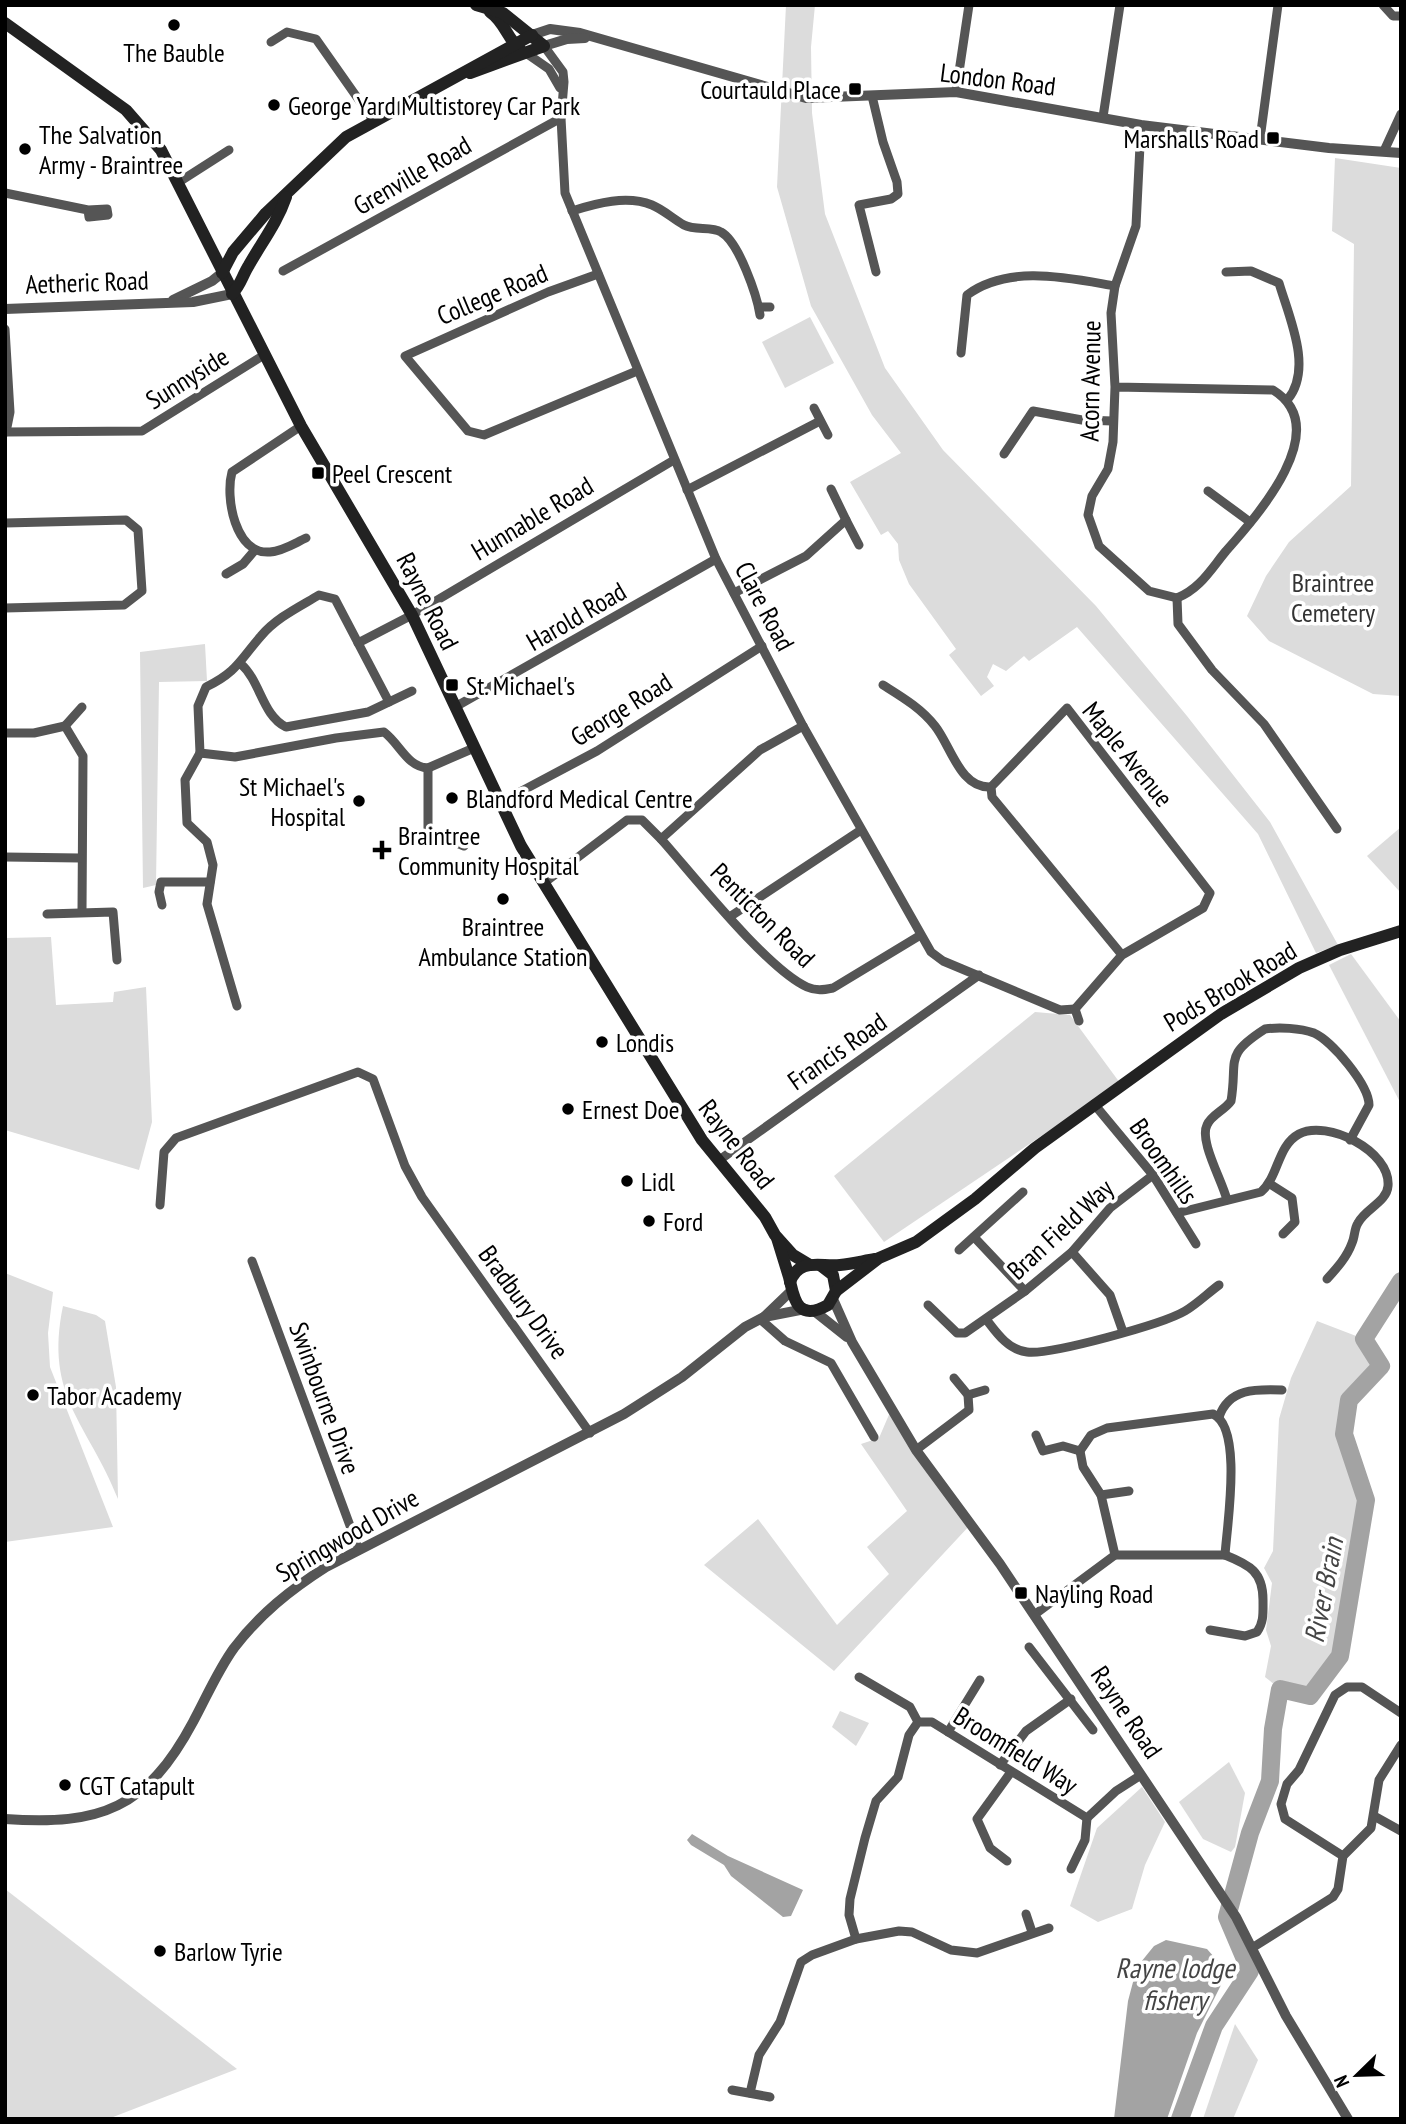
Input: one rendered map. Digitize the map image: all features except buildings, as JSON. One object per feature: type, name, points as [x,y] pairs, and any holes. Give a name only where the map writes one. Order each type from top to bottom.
[{"type":"main road","points":[[461,76],[544,46],[503,13],[478,6]]},
{"type":"main road","points":[[478,6],[500,19],[513,44],[526,53]]},
{"type":"main road","name":"Rayne Road","points":[[5,23],[126,110],[161,150],[301,426],[412,615],[499,803],[544,883],[665,1084],[719,1161],[793,1255],[833,1275],[834,1295]]},
{"type":"main road","points":[[222,273],[233,252],[323,156],[373,120],[461,76],[532,35]]},
{"type":"main road","points":[[232,294],[241,284],[248,266],[277,222],[287,193]]},
{"type":"main road","points":[[222,273],[248,266]]},
{"type":"main road","name":"Pods Brook Road","points":[[879,1258],[916,1242],[1094,1104],[1189,1035],[1300,968],[1340,950],[1401,931]]},
{"type":"main road","name":"Rayne Road","points":[[775,1235],[798,1305],[809,1310]]},
{"type":"main road","points":[[790,1287],[796,1270],[814,1264],[838,1265],[879,1258]]},
{"type":"main road","points":[[809,1310],[828,1305],[834,1295],[879,1258]]},
{"type":"street","points":[[956,92],[970,5]]},
{"type":"street","points":[[1103,117],[1120,5]]},
{"type":"street","points":[[1260,139],[1278,5]]},
{"type":"street","points":[[1383,5],[1393,16],[1401,16]]},
{"type":"street","name":"London Road","points":[[532,35],[562,29],[777,91],[819,99],[956,92],[1141,125],[1401,153]]},
{"type":"street","points":[[271,42],[286,32],[316,39],[373,120]]},
{"type":"street","name":"London Road","points":[[544,46],[567,39],[595,39]]},
{"type":"street","name":"Clare Road","points":[[544,46],[562,72],[563,181],[572,211],[716,559],[803,726],[919,936],[932,953],[943,961],[1060,1010],[1075,1009]]},
{"type":"street","name":"Clare Road","points":[[526,53],[555,75],[562,100]]},
{"type":"street","points":[[872,96],[883,142],[897,181],[898,194],[891,199],[859,205],[876,272]]},
{"type":"street","points":[[1384,151],[1401,114]]},
{"type":"street","name":"Grenville Road","points":[[284,271],[561,118]]},
{"type":"street","name":"Acorn Avenue","points":[[1141,125],[1136,226],[1115,286],[1111,313],[1115,387],[1108,470],[1092,496],[1088,515],[1099,546],[1149,591],[1177,598]]},
{"type":"street","points":[[179,182],[229,150]]},
{"type":"street","points":[[5,193],[88,210]]},
{"type":"street","points":[[572,211],[599,202],[641,201],[664,211],[687,227],[720,231],[733,245],[760,311],[770,307]]},
{"type":"street","points":[[1226,272],[1251,271],[1279,283],[1301,366],[1297,388],[1288,399]]},
{"type":"street","name":"Aetheric Road","points":[[171,301],[212,281],[222,273]]},
{"type":"street","name":"College Road","points":[[597,274],[536,297],[405,356],[468,431],[484,435],[636,370]]},
{"type":"street","points":[[961,353],[967,295],[979,286],[1020,276],[1074,279],[1115,286]]},
{"type":"street","name":"Aetheric Road","points":[[5,309],[193,302],[232,294]]},
{"type":"street","points":[[5,329],[10,412],[6,432]]},
{"type":"street","name":"Sunnyside","points":[[6,432],[142,431],[264,355]]},
{"type":"street","points":[[1115,387],[1257,388],[1273,390],[1288,399],[1297,419],[1295,442],[1288,468],[1250,523],[1196,587],[1177,598],[1178,624],[1212,670],[1271,733],[1337,830]]},
{"type":"street","points":[[814,408],[828,435]]},
{"type":"street","points":[[1004,454],[1033,411],[1082,420],[1113,421]]},
{"type":"street","points":[[687,490],[820,421]]},
{"type":"street","points":[[301,426],[232,472],[228,486],[231,515],[255,550],[268,553],[281,550],[306,538]]},
{"type":"street","name":"Hunnable Road","points":[[358,643],[412,615],[674,460]]},
{"type":"street","points":[[831,489],[859,545]]},
{"type":"street","points":[[1208,491],[1250,523]]},
{"type":"street","points":[[5,523],[126,520],[138,530],[142,591],[124,605],[5,608]]},
{"type":"street","points":[[734,593],[806,556],[846,520]]},
{"type":"street","points":[[226,574],[243,564],[255,550]]},
{"type":"street","name":"Harold Road","points":[[456,708],[716,559]]},
{"type":"street","points":[[237,1006],[238,993],[207,904],[212,865],[207,842],[187,823],[186,780],[200,753],[198,706],[206,687],[229,676],[262,635],[290,612],[319,595],[335,599],[389,702]]},
{"type":"street","name":"George Road","points":[[499,803],[597,751],[762,646]]},
{"type":"street","points":[[241,664],[249,671],[276,722],[286,727],[369,712],[412,691]]},
{"type":"street","points":[[883,685],[920,711],[936,727],[966,776],[978,786],[991,787],[997,806],[1122,955],[1075,1009],[1079,1021]]},
{"type":"street","points":[[5,733],[34,733],[65,726],[82,707]]},
{"type":"street","name":"Maple Avenue","points":[[991,787],[1068,708],[1199,875],[1210,893],[1203,908],[1122,955]]},
{"type":"street","points":[[65,726],[83,756],[80,858],[82,912]]},
{"type":"street","points":[[661,839],[760,750],[803,726]]},
{"type":"street","points":[[200,753],[235,757],[384,732],[396,741],[410,762],[428,768],[474,748]]},
{"type":"street","points":[[428,768],[428,831],[464,846]]},
{"type":"street","name":"Penticton Road","points":[[544,883],[627,820],[642,820],[781,969],[796,981],[818,991],[845,982],[919,936]]},
{"type":"street","points":[[731,916],[861,830]]},
{"type":"street","points":[[5,857],[80,858]]},
{"type":"street","points":[[162,905],[159,892],[162,882],[210,882]]},
{"type":"street","points":[[47,915],[113,912],[117,960]]},
{"type":"street","name":"Francis Road","points":[[719,1161],[979,975]]},
{"type":"street","points":[[1227,1199],[1221,1175],[1206,1147],[1205,1129],[1210,1120],[1231,1101],[1231,1067],[1240,1047],[1265,1029],[1314,1033],[1324,1039],[1363,1082],[1369,1105],[1350,1140]]},
{"type":"street","name":"Bradbury Drive","points":[[160,1205],[164,1152],[176,1138],[358,1072],[373,1079],[404,1166],[422,1197],[590,1433]]},
{"type":"street","name":"Broomhills","points":[[1094,1104],[1153,1175],[1196,1244]]},
{"type":"street","points":[[1177,1213],[1253,1195],[1270,1184],[1285,1148],[1297,1135],[1322,1129],[1350,1140],[1370,1149],[1384,1165],[1389,1187],[1386,1194],[1358,1222],[1353,1242],[1327,1279]]},
{"type":"street","name":"Bran Field Way","points":[[928,1306],[957,1334],[965,1333],[1026,1291],[1072,1252],[1110,1208],[1153,1175]]},
{"type":"street","points":[[1270,1184],[1292,1198],[1295,1222],[1283,1234]]},
{"type":"street","points":[[959,1250],[1023,1192]]},
{"type":"street","points":[[974,1237],[1026,1291]]},
{"type":"street","points":[[1072,1252],[1110,1295],[1123,1332]]},
{"type":"street","name":"Swinbourne Drive","points":[[252,1261],[359,1550]]},
{"type":"street","points":[[986,1319],[1003,1341],[1026,1353],[1157,1324],[1187,1310],[1219,1285]]},
{"type":"street","name":"Springwood Drive","points":[[762,1318],[790,1287]]},
{"type":"street","name":"Rayne Road","points":[[834,1295],[852,1342],[916,1450],[1034,1615],[1221,1895],[1252,1948],[1286,2016],[1348,2119]]},
{"type":"street","name":"Springwood Drive","points":[[5,1819],[89,1816],[121,1805],[153,1783],[172,1759],[233,1650],[261,1615],[289,1591],[359,1550],[642,1404],[745,1327],[762,1318],[809,1310]]},
{"type":"street","name":"Rayne Road","points":[[809,1310],[852,1342]]},
{"type":"street","points":[[762,1318],[785,1342],[831,1363],[874,1437]]},
{"type":"street","points":[[916,1450],[965,1416],[969,1410],[968,1395],[954,1378]]},
{"type":"street","points":[[968,1395],[985,1390]]},
{"type":"street","points":[[1225,1555],[1231,1445],[1219,1417],[1222,1408],[1240,1393],[1282,1390]]},
{"type":"street","points":[[1115,1555],[1101,1495],[1083,1467],[1080,1451],[1091,1435],[1107,1428],[1201,1415],[1219,1417]]},
{"type":"street","points":[[1036,1435],[1043,1451],[1063,1446],[1080,1451]]},
{"type":"street","points":[[1101,1495],[1129,1491]]},
{"type":"street","points":[[1034,1615],[1115,1555],[1225,1555],[1248,1564],[1260,1577],[1263,1585],[1264,1619],[1257,1632],[1245,1636],[1210,1630]]},
{"type":"street","points":[[1029,1647],[1093,1730]]},
{"type":"street","points":[[859,1677],[910,1707],[918,1722]]},
{"type":"street","points":[[948,1732],[980,1680]]},
{"type":"street","points":[[1343,1856],[1285,1819],[1281,1804],[1287,1784],[1299,1770],[1335,1695],[1348,1687],[1362,1687],[1401,1713]]},
{"type":"street","points":[[1000,1765],[1026,1731],[1070,1699]]},
{"type":"street","name":"Broomfield Way","points":[[856,1939],[849,1915],[850,1899],[865,1838],[876,1801],[898,1777],[909,1735],[918,1722],[932,1722],[1087,1818],[1115,1791],[1141,1775]]},
{"type":"street","points":[[1252,1948],[1332,1897],[1338,1889],[1343,1856],[1371,1828],[1379,1780],[1401,1745]]},
{"type":"street","points":[[1007,1861],[990,1848],[978,1819],[1011,1772]]},
{"type":"street","points":[[1374,1816],[1401,1831]]},
{"type":"street","points":[[1071,1869],[1085,1840],[1087,1818]]},
{"type":"street","points":[[1026,1914],[1031,1932]]},
{"type":"street","points":[[750,2093],[759,2055],[780,2022],[801,1962],[822,1949],[899,1931],[965,1954],[977,1953],[1031,1932],[1049,1928]]},
{"type":"street","points":[[732,2090],[770,2097]]},
{"type":"green space","points":[[786,5],[815,5],[811,47],[812,113],[825,214],[885,368],[943,450],[1096,606],[1187,716],[1270,822],[1338,945],[1316,953],[1258,834],[1077,627],[1029,661],[1024,656],[1006,671],[993,664],[987,677],[994,686],[981,696],[949,655],[956,649],[909,584],[899,560],[898,544],[888,531],[881,535],[850,482],[901,453],[872,415],[811,306],[777,187]]},
{"type":"green space","name":"Braintree Cemetery","points":[[1335,158],[1401,168],[1401,696],[1373,694],[1269,641],[1247,616],[1266,576],[1289,542],[1351,486],[1354,244],[1332,231]]},
{"type":"green space","points":[[810,317],[834,363],[785,388],[762,342]]},
{"type":"green space","points":[[205,644],[207,681],[159,682],[156,885],[143,888],[140,652]]},
{"type":"green space","points":[[1401,827],[1401,893],[1367,856]]},
{"type":"green space","points":[[51,937],[56,1005],[113,1002],[114,992],[146,987],[152,1122],[139,1170],[5,1130],[5,938]]},
{"type":"green space","points":[[1351,954],[1401,1022],[1401,1104],[1329,965]]},
{"type":"green space","points":[[1035,1012],[1070,1015],[1120,1083],[884,1242],[834,1176]]},
{"type":"green space","name":"Tabor Academy","points":[[5,1273],[53,1292],[48,1333],[50,1367],[113,1527],[5,1542]]},
{"type":"green space","points":[[63,1306],[96,1315],[105,1321],[116,1387],[118,1499],[64,1387],[59,1364]]},
{"type":"green space","points":[[1317,1321],[1364,1339],[1381,1366],[1349,1400],[1344,1434],[1366,1500],[1340,1656],[1310,1696],[1280,1689],[1265,1677],[1271,1646],[1266,1630],[1272,1583],[1264,1568],[1273,1551],[1279,1419],[1291,1378]]},
{"type":"green space","points":[[891,1410],[971,1524],[834,1671],[704,1565],[758,1519],[837,1625],[889,1574],[867,1547],[907,1511],[861,1444],[879,1438]]},
{"type":"green space","points":[[840,1711],[869,1723],[856,1746],[832,1727]]},
{"type":"green space","points":[[1229,1762],[1245,1793],[1235,1847],[1231,1852],[1203,1839],[1179,1802]]},
{"type":"green space","points":[[1142,1787],[1165,1822],[1145,1865],[1132,1909],[1098,1922],[1070,1906],[1097,1828]]},
{"type":"green space","points":[[5,1889],[237,2069],[108,2119],[5,2119]]},
{"type":"green space","points":[[1235,2024],[1258,2060],[1233,2119],[1203,2119]]},
{"type":"water","points":[[692,1834],[728,1856],[803,1890],[791,1916],[783,1917],[731,1876],[724,1865],[691,1845],[687,1840]]},
{"type":"water","name":"Rayne lodge fishery","points":[[1166,1940],[1207,1949],[1222,1966],[1223,1981],[1197,2033],[1167,2119],[1114,2119],[1128,2001],[1137,1967],[1154,1946]]},
{"type":"waterway","name":"River Brain","points":[[1180,2119],[1214,2026],[1250,1971],[1227,1917],[1250,1833],[1270,1781],[1273,1729],[1280,1689],[1310,1696],[1340,1656],[1366,1500],[1344,1434],[1349,1400],[1381,1366],[1364,1339],[1401,1281]]},
{"type":"place","name":"The Bauble","points":[[174,25]]},
{"type":"place","name":"Courtauld Place","points":[[855,89]]},
{"type":"place","name":"George Yard Multistorey Car Park","points":[[274,105]]},
{"type":"place","name":"Marshalls Road","points":[[1273,138]]},
{"type":"place","name":"The Salvation Army - Braintree","points":[[25,149]]},
{"type":"place","name":"Peel Crescent","points":[[318,473]]},
{"type":"place","name":"St. Michael's","points":[[452,685]]},
{"type":"place","name":"Blandford Medical Centre","points":[[452,798]]},
{"type":"place","name":"St Michael's Hospital","points":[[359,801]]},
{"type":"place","name":"Braintree Community Hospital","points":[[382,850]]},
{"type":"place","name":"Braintree Ambulance Station","points":[[503,899]]},
{"type":"place","name":"Londis","points":[[602,1042]]},
{"type":"place","name":"Ernest Doe","points":[[568,1109]]},
{"type":"place","name":"Lidl","points":[[627,1181]]},
{"type":"place","name":"Ford","points":[[649,1221]]},
{"type":"place","name":"Tabor Academy","points":[[33,1395]]},
{"type":"place","name":"Nayling Road","points":[[1021,1593]]},
{"type":"place","name":"CGT Catapult","points":[[65,1785]]},
{"type":"place","name":"Barlow Tyrie","points":[[160,1951]]}]
